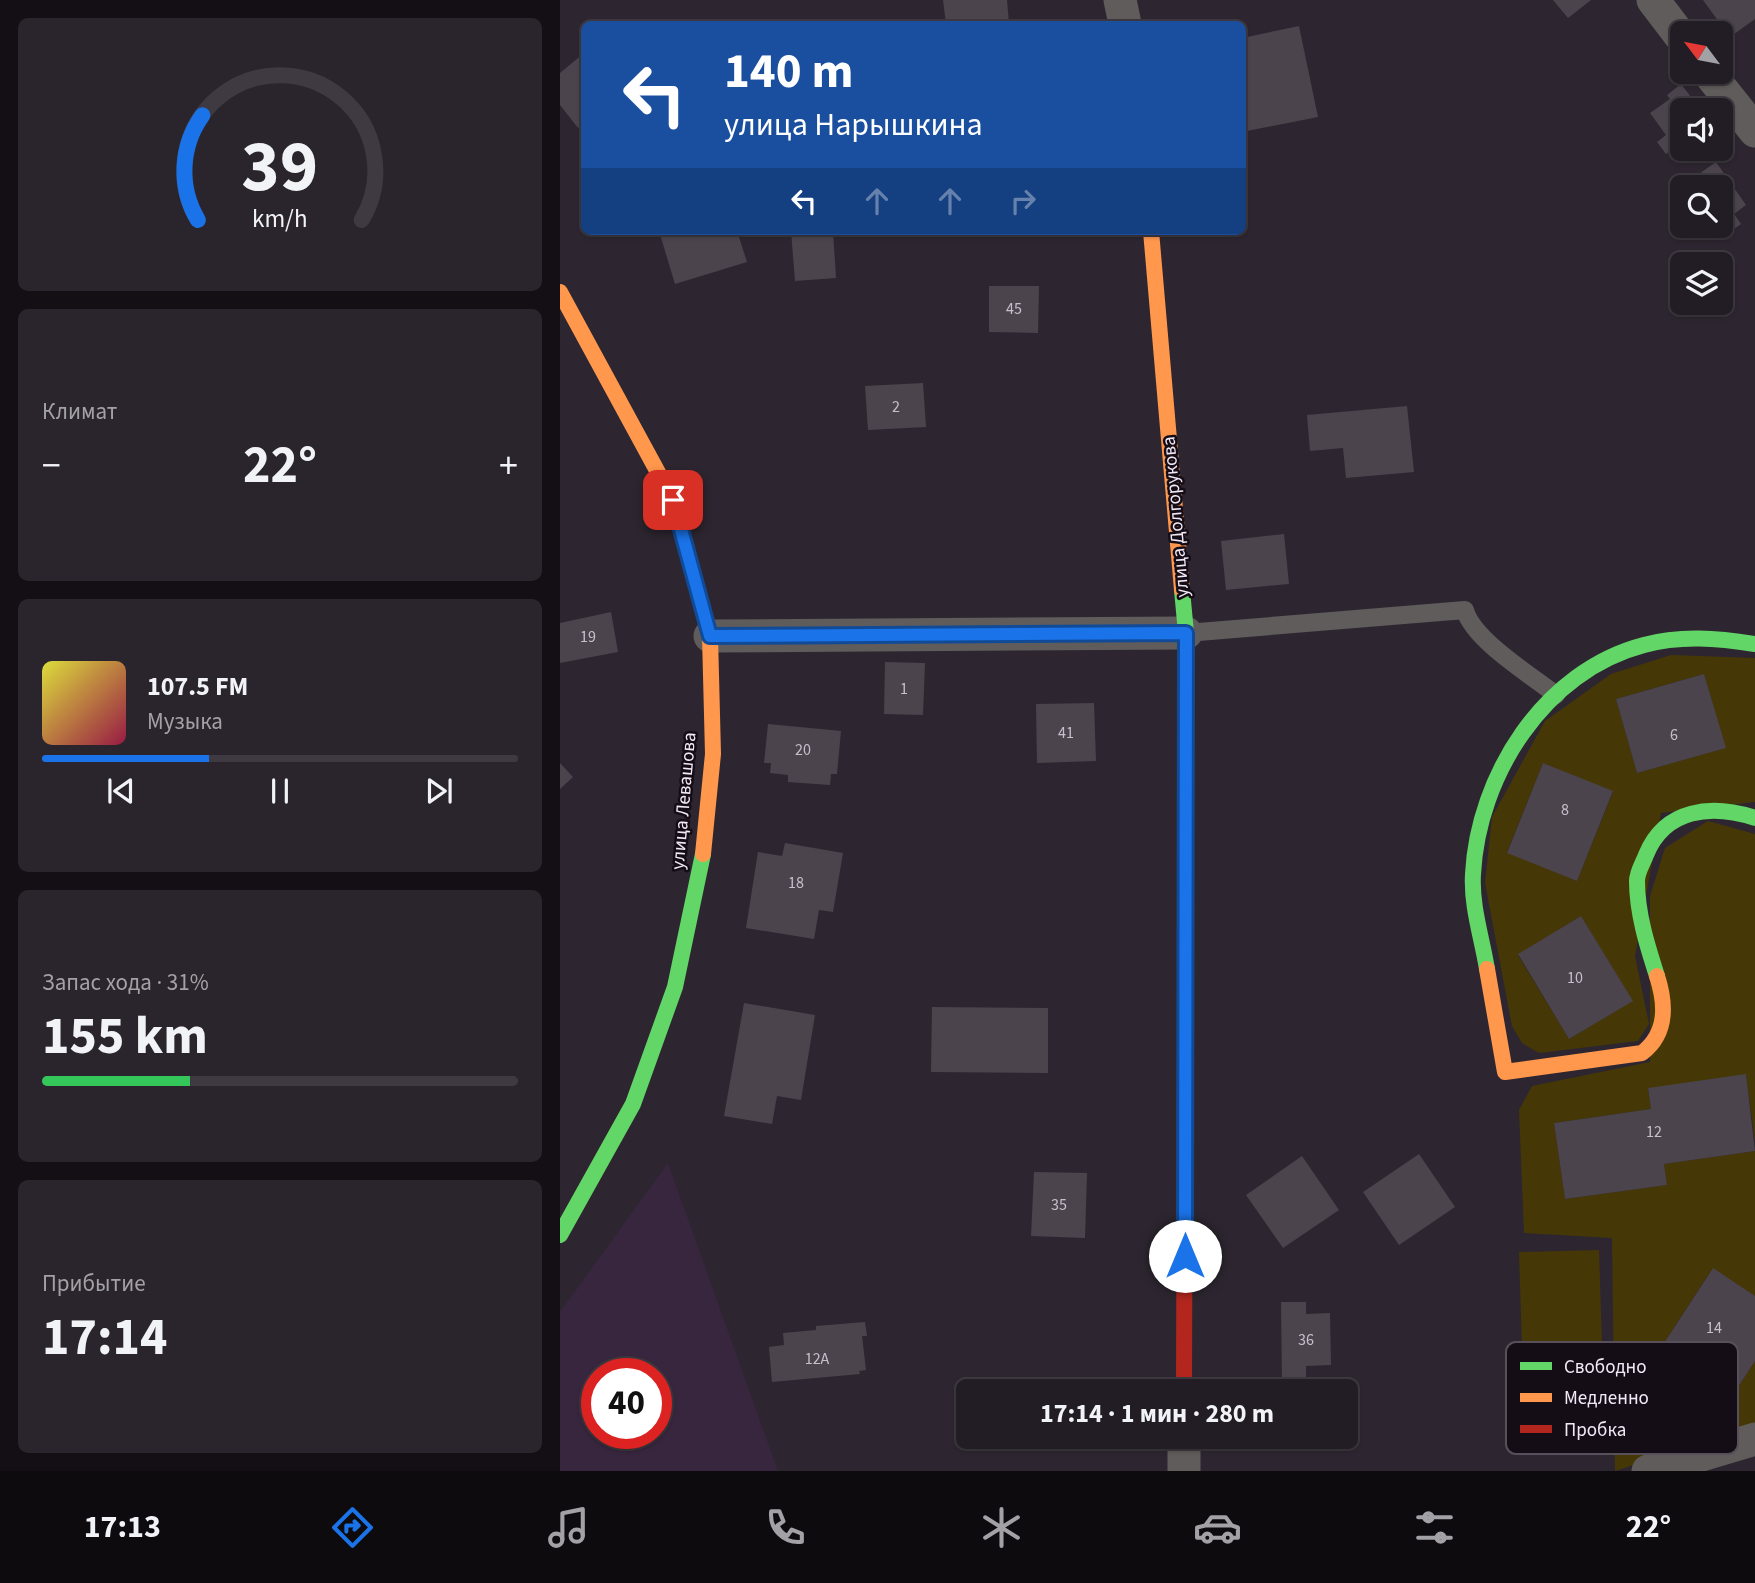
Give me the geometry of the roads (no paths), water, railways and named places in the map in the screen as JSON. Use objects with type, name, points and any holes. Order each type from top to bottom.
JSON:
[{"type":"street","points":[[1120,0],[1124,21]]},
{"type":"street","points":[[1653,0],[1670,22]]},
{"type":"street","points":[[1718,84],[1755,131]]},
{"type":"street","name":"улица Долгорукова","points":[[1151,235],[1186,633],[1184,1379]]},
{"type":"street","name":"улица Левашова","points":[[560,292],[673,500],[710,636],[713,754],[702,862],[675,987],[633,1104],[560,1235]]},
{"type":"street","points":[[710,636],[1186,633]]},
{"type":"street","points":[[1755,644],[1666,641],[1630,649],[1599,664],[1556,695],[1523,731],[1499,769],[1482,808],[1473,874],[1475,912],[1505,1072],[1620,1058],[1642,1053],[1651,1045],[1665,1018],[1661,989],[1643,931],[1637,878],[1649,848],[1664,827],[1684,814],[1731,810],[1755,818]]},
{"type":"street","points":[[1738,1444],[1755,1439]]},
{"type":"street","points":[[1184,1449],[1184,1471]]},
{"type":"street","points":[[1648,1471],[1705,1454]]},
{"type":"lane","points":[[1186,633],[1465,610],[1468,622],[1484,637],[1556,695]]}]
